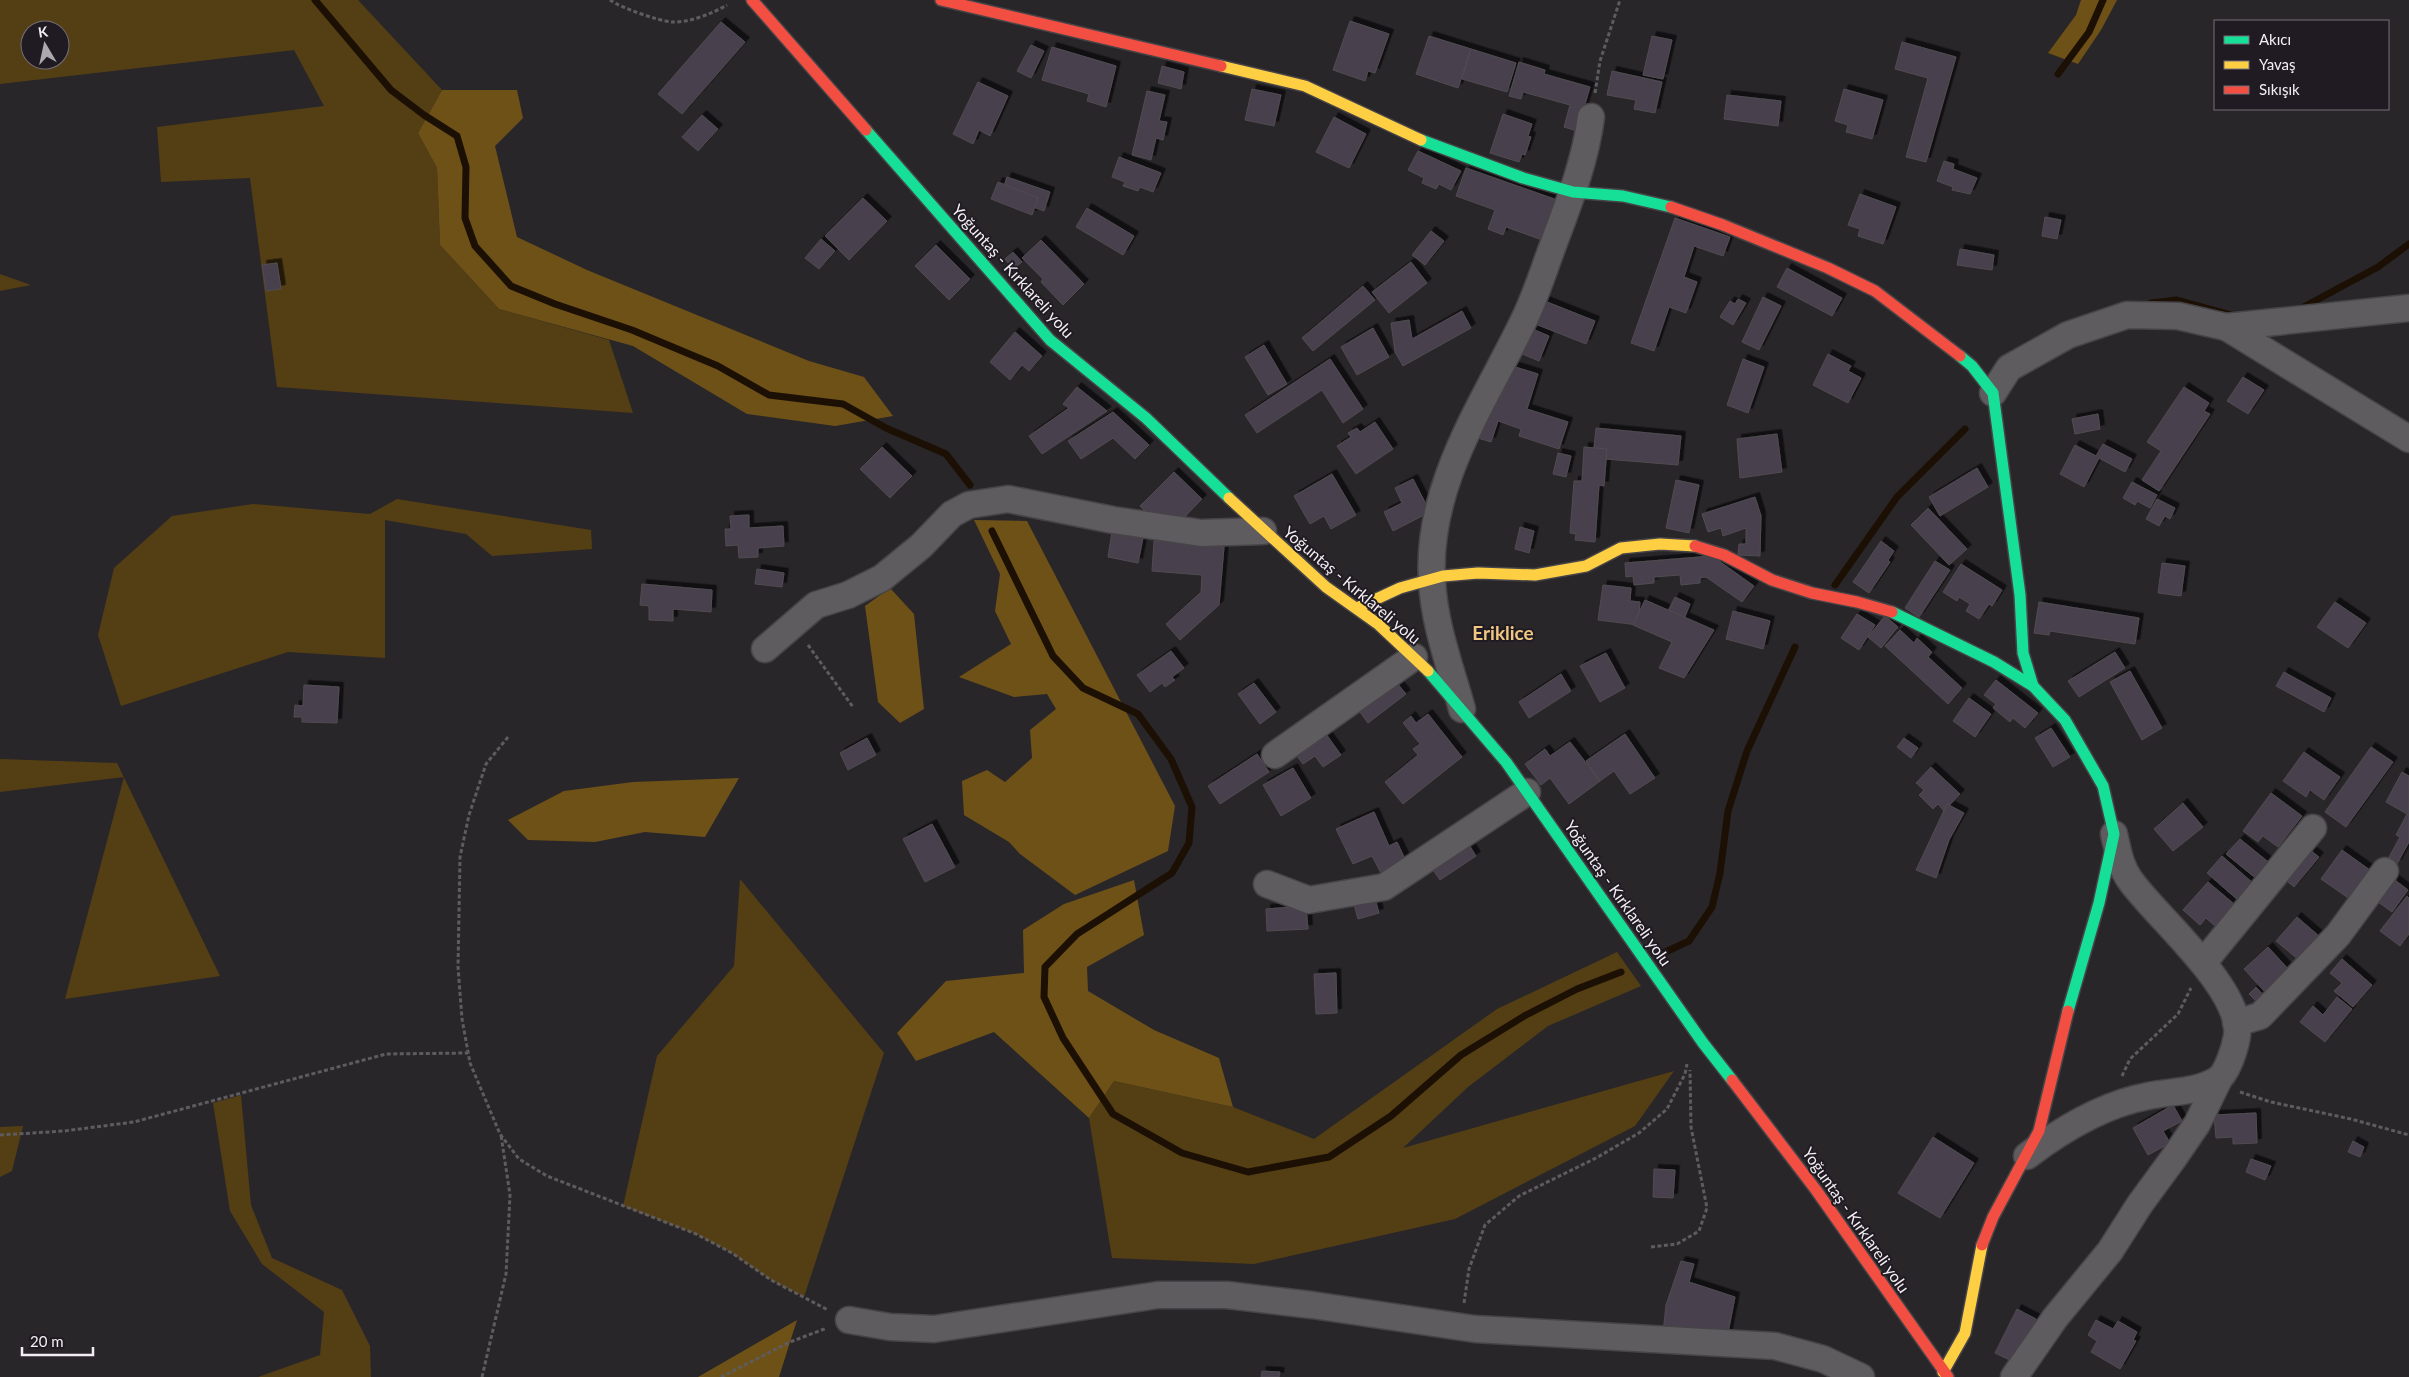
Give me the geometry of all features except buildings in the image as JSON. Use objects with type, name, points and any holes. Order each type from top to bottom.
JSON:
[{"type":"street","name":"Yoğuntaş - Kırklareli yolu","points":[[752,0],[1050,340],[1146,418],[1263,531],[1326,587],[1378,624],[1414,657],[1462,708],[1527,792],[1696,1032],[1816,1190],[1945,1374]]},
{"type":"street","points":[[941,0],[1305,86],[1364,116],[1471,160],[1573,192],[1623,196],[1670,207],[1722,225],[1828,268],[1875,291],[1972,366],[1993,392],[2020,595],[2023,653],[2033,686]]},
{"type":"street","points":[[1462,708],[1438,625],[1432,579],[1434,532],[1451,472],[1463,439],[1524,321],[1573,192],[1588,146],[1591,118]]},
{"type":"street","points":[[2226,327],[2409,308]]},
{"type":"street","points":[[1993,392],[2009,368],[2068,335],[2127,315],[2178,316],[2226,327],[2409,439]]},
{"type":"street","points":[[765,649],[816,605],[848,595],[882,578],[921,546],[952,514],[969,505],[1008,500],[1113,520],[1201,533],[1263,531]]},
{"type":"street","points":[[1357,608],[1400,588],[1432,579],[1478,573],[1535,575],[1586,566],[1621,548],[1660,544],[1695,546],[1724,555],[1772,580],[1812,593],[1857,602],[1900,615],[1938,636],[1994,662],[2033,686],[2065,720],[2103,786],[2120,862],[2131,881],[2203,963],[2230,1005],[2238,1029],[2235,1051],[2197,1124],[2110,1250],[2055,1318],[2014,1377]]},
{"type":"street","points":[[1275,755],[1414,657]]},
{"type":"street","points":[[1267,884],[1309,900],[1384,886],[1527,792]]},
{"type":"street","points":[[2203,963],[2313,828]]},
{"type":"street","points":[[1945,1374],[1965,1333],[1975,1288],[1979,1252],[1992,1217],[2040,1131],[2076,977],[2099,903],[2114,834]]},
{"type":"street","points":[[2236,1023],[2260,1016],[2338,935],[2385,871]]},
{"type":"street","points":[[2027,1156],[2051,1138],[2106,1110],[2147,1096],[2190,1092],[2219,1079]]},
{"type":"street","points":[[849,1320],[890,1327],[934,1329],[1158,1295],[1227,1294],[1461,1327],[1775,1346],[1823,1359],[1861,1377]]},
{"type":"path","points":[[610,0],[620,6],[672,22],[710,14],[730,4]]},
{"type":"path","points":[[1591,118],[1600,61],[1620,0]]},
{"type":"path","points":[[792,624],[853,707]]},
{"type":"path","points":[[482,1377],[506,1274],[510,1195],[500,1134],[470,1063],[462,1019],[458,967],[460,857],[469,815],[486,764],[508,737]]},
{"type":"path","points":[[2106,1110],[2130,1059],[2178,1014],[2203,963]]},
{"type":"path","points":[[1461,1327],[1469,1269],[1485,1225],[1519,1196],[1596,1158],[1639,1133],[1667,1109],[1685,1074],[1696,1032]]},
{"type":"path","points":[[1652,1247],[1677,1244],[1699,1230],[1707,1208],[1692,1127],[1690,1052]]},
{"type":"path","points":[[0,1135],[64,1132],[134,1122],[386,1054],[468,1053]]},
{"type":"path","points":[[2219,1079],[2245,1094],[2271,1102],[2351,1119],[2409,1135]]},
{"type":"path","points":[[500,1134],[519,1159],[547,1176],[696,1234],[732,1253],[771,1280],[849,1320]]},
{"type":"path","points":[[721,1377],[790,1342],[849,1320]]},
{"type":"shaded area","points":[[0,0],[358,0],[442,90],[418,133],[437,168],[440,245],[499,309],[609,340],[633,413],[277,387],[250,178],[161,182],[157,127],[324,106],[294,50],[0,84]]},
{"type":"shaded area","points":[[2081,0],[2117,0],[2101,30],[2078,64],[2048,53],[2076,15]]},
{"type":"shaded area","points":[[442,90],[517,90],[523,118],[495,146],[517,237],[587,270],[809,361],[864,377],[893,416],[835,426],[747,414],[633,346],[499,309],[440,245],[437,168],[418,133]]},
{"type":"shaded area","points":[[0,274],[31,285],[0,291]]},
{"type":"shaded area","points":[[397,499],[591,530],[592,549],[492,556],[466,534],[385,520],[385,658],[288,652],[121,706],[98,635],[114,568],[172,516],[253,504],[370,514]]},
{"type":"shaded area","points":[[974,520],[1027,521],[1175,806],[1168,851],[1075,895],[1020,854],[1009,842],[964,815],[962,781],[987,770],[1005,782],[1032,758],[1030,730],[1056,709],[1047,694],[1014,697],[959,677],[1011,644],[995,611],[1000,574]]},
{"type":"shaded area","points":[[890,588],[914,614],[924,709],[900,723],[878,702],[865,606]]},
{"type":"shaded area","points":[[0,759],[117,763],[124,777],[0,792]]},
{"type":"shaded area","points":[[124,777],[220,976],[65,999]]},
{"type":"shaded area","points":[[739,778],[705,837],[645,832],[595,842],[528,840],[508,820],[564,791],[633,782]]},
{"type":"shaded area","points":[[740,879],[884,1053],[804,1297],[771,1280],[732,1253],[696,1234],[623,1206],[657,1056],[734,966]]},
{"type":"shaded area","points":[[1134,880],[1144,935],[1087,967],[1088,991],[1154,1030],[1219,1058],[1233,1107],[1114,1081],[1089,1118],[994,1032],[916,1061],[897,1033],[946,981],[1024,973],[1023,930],[1064,904]]},
{"type":"shaded area","points":[[1617,952],[1641,986],[1548,1026],[1468,1087],[1403,1148],[1674,1071],[1635,1126],[1455,1219],[1254,1264],[1112,1258],[1089,1118],[1114,1081],[1233,1107],[1314,1139],[1497,1009]]},
{"type":"shaded area","points":[[241,1095],[251,1205],[272,1258],[342,1290],[370,1346],[371,1377],[258,1377],[320,1355],[324,1312],[262,1264],[230,1211],[213,1103]]},
{"type":"shaded area","points":[[23,1126],[12,1171],[0,1177],[0,1127]]},
{"type":"shaded area","points":[[797,1320],[779,1377],[698,1377]]},
{"type":"waterway","points":[[315,0],[391,90],[424,115],[457,136],[466,167],[465,218],[475,246],[511,286],[555,304],[632,330],[718,366],[769,395],[843,404],[886,428],[946,454],[970,485]]},
{"type":"waterway","points":[[2058,74],[2089,32],[2103,0]]},
{"type":"waterway","points":[[2298,310],[2378,267],[2409,244]]},
{"type":"waterway","points":[[2151,303],[2177,300],[2235,316]]},
{"type":"waterway","points":[[1835,585],[1897,497],[1965,429]]},
{"type":"waterway","points":[[992,531],[1053,656],[1083,688],[1138,714],[1171,759],[1192,807],[1189,843],[1172,873],[1077,934],[1045,967],[1044,997],[1063,1038],[1113,1114],[1182,1153],[1248,1172],[1329,1157],[1391,1116],[1461,1055],[1526,1015],[1577,989],[1621,972]]},
{"type":"waterway","points":[[1659,955],[1689,941],[1712,907],[1720,873],[1728,811],[1747,751],[1795,647]]},
{"type":"traffic: fast","points":[[866,130],[1050,340],[1146,418],[1229,498]]},
{"type":"traffic: fast","points":[[1421,140],[1523,178],[1573,192],[1623,196],[1671,207]]},
{"type":"traffic: fast","points":[[1960,356],[1972,366],[1993,393],[2020,595],[2023,653],[2033,686]]},
{"type":"traffic: fast","points":[[1892,612],[1994,662],[2033,686],[2065,720],[2103,786],[2114,834],[2099,903],[2068,1011]]},
{"type":"traffic: fast","points":[[1428,671],[1506,762],[1703,1043],[1732,1080]]},
{"type":"traffic: slow","points":[[1221,66],[1305,86],[1421,140]]},
{"type":"traffic: slow","points":[[1229,498],[1326,587],[1378,624],[1428,671]]},
{"type":"traffic: slow","points":[[1357,608],[1400,588],[1443,576],[1478,573],[1535,575],[1586,566],[1621,548],[1660,544],[1695,546]]},
{"type":"traffic: slow","points":[[1943,1372],[1965,1333],[1982,1245]]},
{"type":"traffic: jam","points":[[752,0],[866,130]]},
{"type":"traffic: jam","points":[[941,0],[1221,66]]},
{"type":"traffic: jam","points":[[1671,207],[1723,225],[1828,268],[1875,291],[1960,356]]},
{"type":"traffic: jam","points":[[1695,546],[1724,555],[1772,580],[1812,593],[1857,602],[1892,612]]},
{"type":"traffic: jam","points":[[1982,1245],[1993,1217],[2039,1131],[2068,1011]]},
{"type":"traffic: jam","points":[[1732,1080],[1816,1190],[1948,1377]]},
{"type":"district","name":"Eriklice","points":[[1503,633]]}]
